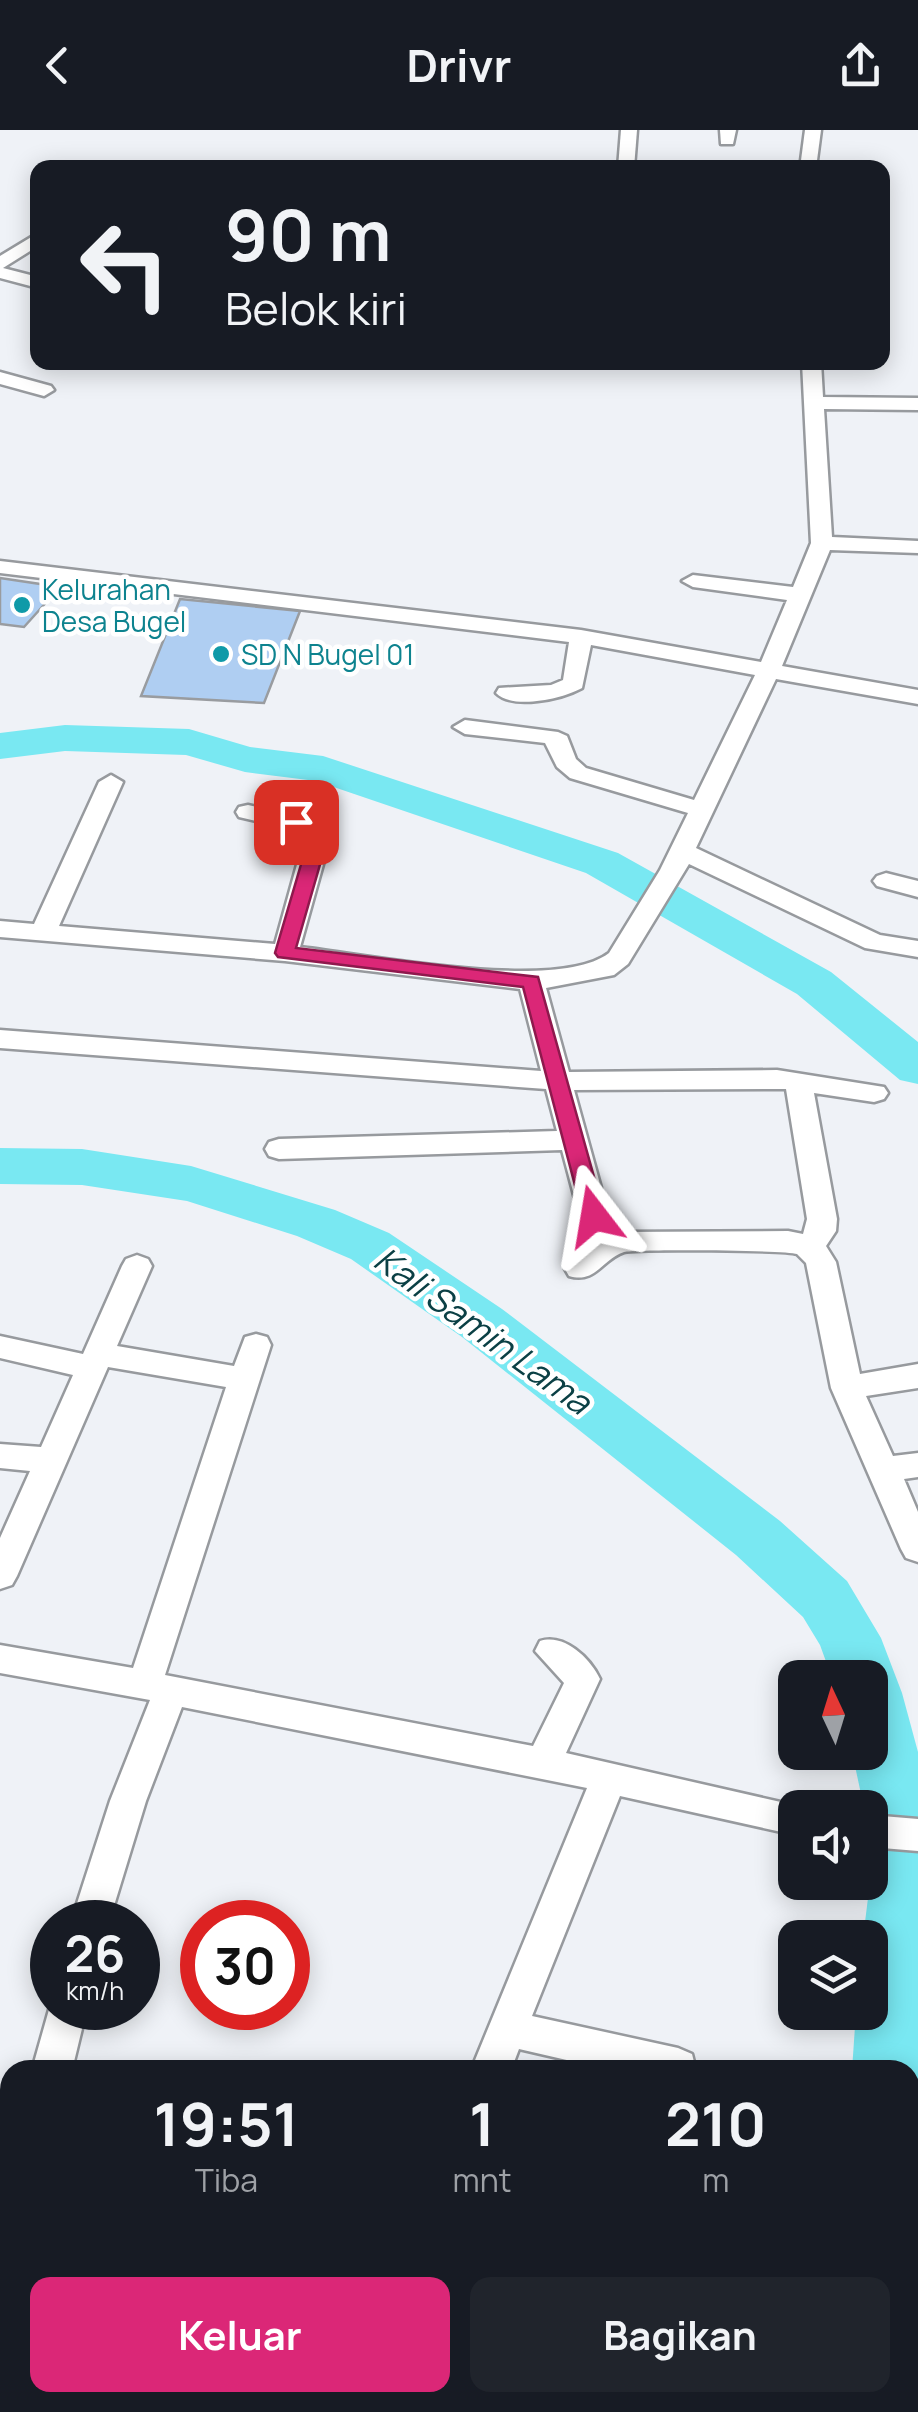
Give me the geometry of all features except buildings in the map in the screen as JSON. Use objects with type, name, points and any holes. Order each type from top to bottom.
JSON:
[{"type":"street","points":[[627,160],[629,130]]},
{"type":"street","points":[[809,160],[813,130]]},
{"type":"street","points":[[0,264],[30,243]]},
{"type":"street","points":[[0,273],[30,281]]},
{"type":"street","points":[[0,929],[285,953],[531,982],[590,973],[613,964],[682,851],[769,669],[822,543],[811,370]]},
{"type":"street","points":[[0,378],[44,390]]},
{"type":"street","points":[[812,403],[918,404]]},
{"type":"street","points":[[822,543],[918,547]]},
{"type":"street","points":[[0,567],[581,637],[918,697]]},
{"type":"street","points":[[693,581],[802,596]]},
{"type":"street","points":[[508,692],[568,687],[574,682],[581,637]]},
{"type":"street","points":[[465,727],[550,737],[559,741],[565,762],[578,774],[702,810]]},
{"type":"street","points":[[43,932],[111,782]]},
{"type":"street","points":[[248,812],[296,822],[312,840],[311,861],[285,953]]},
{"type":"street","points":[[682,851],[874,942],[918,950]]},
{"type":"street","points":[[886,881],[918,890]]},
{"type":"street","points":[[531,982],[598,1229],[616,1242],[788,1242],[809,1248],[821,1262],[847,1388],[918,1549]]},
{"type":"street","points":[[0,1039],[556,1081],[777,1080],[874,1093]]},
{"type":"street","points":[[799,1085],[822,1219],[820,1231],[809,1248]]},
{"type":"street","points":[[279,1149],[575,1140]]},
{"type":"street","points":[[580,1269],[616,1242]]},
{"type":"street","points":[[0,1576],[137,1266]]},
{"type":"street","points":[[97,1900],[256,1345]]},
{"type":"street","points":[[0,1347],[245,1379]]},
{"type":"street","points":[[847,1388],[918,1376]]},
{"type":"street","points":[[0,1456],[51,1460]]},
{"type":"street","points":[[880,1470],[918,1465]]},
{"type":"street","points":[[543,1763],[583,1679],[552,1651]]},
{"type":"street","points":[[0,1659],[543,1763],[778,1815]]},
{"type":"street","points":[[494,2060],[609,1779]]},
{"type":"street","points":[[888,1832],[918,1835]]},
{"type":"street","points":[[505,2028],[651,2060]]},
{"type":"street","points":[[55,2060],[62,2030]]},
{"type":"waterway","name":"Kali Samin Lama","points":[[0,746],[65,738],[189,742],[245,759],[323,769],[602,863],[814,983],[918,1068]]},
{"type":"waterway","name":"Kali Samin Lama","points":[[0,1166],[82,1167],[191,1184],[316,1223],[370,1246],[482,1323],[758,1538],[825,1599],[857,1660]]},
{"type":"waterway","name":"Kali Samin Lama","points":[[888,1764],[897,1799],[903,1864],[889,2060]]},
{"type":"place","name":"Kelurahan Desa Bugel","points":[[22,605]]},
{"type":"place","name":"SD N Bugel 01","points":[[221,654]]},
{"type":"route","points":[[296,822],[312,840],[311,861],[285,953],[531,982],[594,1216]]}]
